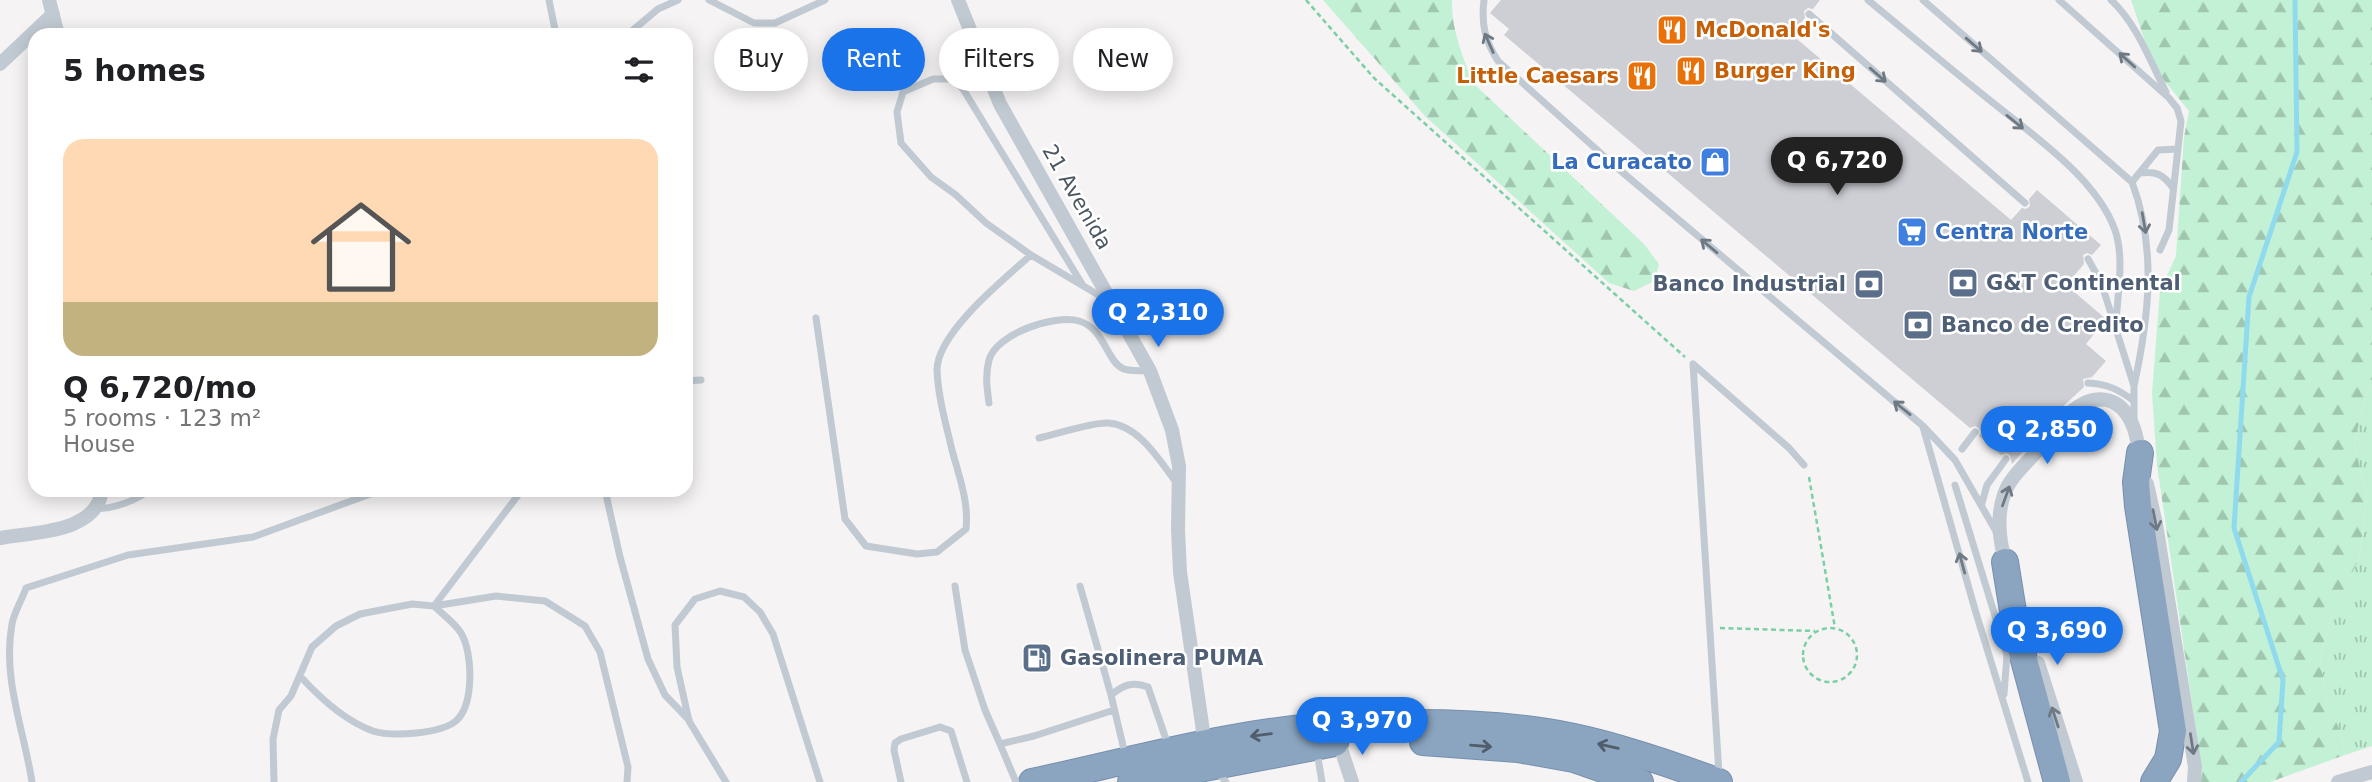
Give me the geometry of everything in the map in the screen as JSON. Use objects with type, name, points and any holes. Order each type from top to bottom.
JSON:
[{"type":"highway","points":[[2140,453],[2136,482],[2138,506],[2173,731],[2168,759],[2154,782]]},
{"type":"highway","points":[[2003,551],[2014,618],[2057,782]]},
{"type":"highway","points":[[1210,767],[1257,735],[1338,725],[1440,724],[1526,729],[1617,747],[1720,782]]},
{"type":"highway","points":[[1032,782],[1210,767],[1328,744],[1442,742],[1518,749],[1631,771],[1668,782]]},
{"type":"highway","points":[[1574,760],[1640,782]]},
{"type":"street","name":"21 Avenida","points":[[958,0],[1000,104],[1150,371],[1172,430],[1179,466],[1180,572],[1210,767]]},
{"type":"street","points":[[51,7],[56,28]]},
{"type":"street","points":[[35,28],[51,7]]},
{"type":"street","points":[[0,64],[17,51],[28,37]]},
{"type":"street","points":[[2076,782],[2003,551],[1999,521],[2003,497],[2012,480],[2069,414],[2085,402],[2100,399],[2114,402],[2126,413],[2134,428],[2160,551],[2195,767],[2194,782]]},
{"type":"street","points":[[0,538],[84,521],[96,509],[100,497]]},
{"type":"street","points":[[1328,744],[1352,782]]},
{"type":"street","points":[[2338,782],[2372,772]]},
{"type":"lane","points":[[549,0],[555,28]]},
{"type":"lane","points":[[635,28],[658,9],[678,0]]},
{"type":"lane","points":[[709,0],[754,23],[775,23],[825,0]]},
{"type":"lane","points":[[1484,0],[1484,31],[1489,47],[1498,61],[1615,166],[1923,426],[1955,460],[1981,503],[2003,551]]},
{"type":"lane","points":[[1868,0],[2044,145],[2091,191],[2106,211],[2116,232],[2120,256],[2116,325]]},
{"type":"lane","points":[[1923,0],[2132,181],[2145,222],[2149,264],[2145,328],[2134,386],[2134,428]]},
{"type":"lane","points":[[2059,0],[2169,97]]},
{"type":"lane","points":[[2111,0],[2122,10],[2131,25],[2177,108],[2181,121],[2168,237],[2160,250]]},
{"type":"lane","points":[[1809,13],[2025,203]]},
{"type":"lane","points":[[1082,285],[963,89],[953,79],[933,79],[904,92],[897,112],[901,143],[930,177],[956,195],[986,223],[1031,255],[1114,304]]},
{"type":"lane","points":[[2132,181],[2158,150],[2178,149]]},
{"type":"lane","points":[[2140,173],[2162,174],[2174,188]]},
{"type":"lane","points":[[816,318],[845,519],[866,546],[917,554],[937,552],[966,529],[968,509],[943,414],[937,368],[949,337],[985,297],[1031,255]]},
{"type":"lane","points":[[2088,259],[2101,282],[2134,386]]},
{"type":"lane","points":[[989,403],[985,381],[989,357],[1003,340],[1054,320],[1079,321],[1094,330],[1106,345],[1114,362],[1123,370],[1150,371]]},
{"type":"lane","points":[[1693,364],[1789,448],[1804,465]]},
{"type":"lane","points":[[1693,364],[1720,782]]},
{"type":"lane","points":[[693,381],[701,380]]},
{"type":"lane","points":[[2088,383],[2104,383],[2115,387],[2134,401]]},
{"type":"lane","points":[[1039,438],[1107,422],[1125,427],[1140,438],[1179,485]]},
{"type":"lane","points":[[1923,426],[2028,782]]},
{"type":"lane","points":[[1962,449],[1975,432]]},
{"type":"lane","points":[[1981,503],[1987,485],[2006,459]]},
{"type":"lane","points":[[1955,485],[2007,655],[2032,687]]},
{"type":"lane","points":[[96,509],[113,509],[140,497]]},
{"type":"lane","points":[[32,782],[26,744],[18,723],[9,665],[12,623],[26,588],[128,555],[253,537],[363,497]]},
{"type":"lane","points":[[434,606],[517,497]]},
{"type":"lane","points":[[607,497],[648,660],[665,695],[689,721],[726,782]]},
{"type":"lane","points":[[955,586],[965,650],[985,710],[1016,782]]},
{"type":"lane","points":[[1080,586],[1111,695],[1129,772]]},
{"type":"lane","points":[[689,721],[677,667],[675,625],[695,599],[720,590],[744,597],[760,612],[773,634],[820,782]]},
{"type":"lane","points":[[274,782],[273,739],[279,710],[291,696],[312,647],[336,626],[360,614],[412,604],[434,606],[496,596],[545,601],[585,626],[600,652],[628,767],[627,782]]},
{"type":"lane","points":[[300,676],[318,695],[345,715],[376,732],[419,734],[455,722],[465,710],[471,672],[461,634],[434,606]]},
{"type":"lane","points":[[2004,698],[2007,655]]},
{"type":"lane","points":[[1111,695],[1128,684],[1148,687],[1171,769]]},
{"type":"lane","points":[[1000,744],[1114,710]]},
{"type":"lane","points":[[901,782],[895,744],[901,739],[940,727],[951,731],[955,739],[967,782]]},
{"type":"lane","points":[[1322,782],[1328,744]]},
{"type":"path","points":[[1306,0],[1374,78],[1693,364]]},
{"type":"path","points":[[1804,465],[1812,483],[1835,628]]},
{"type":"path","points":[[1710,627],[1817,631],[1835,628],[1850,637],[1855,644],[1857,661],[1848,676],[1833,683],[1815,678],[1804,664],[1804,645],[1817,631]]},
{"type":"green space","points":[[1323,0],[1452,0],[1456,32],[1473,83],[1644,244],[1659,264],[1654,281],[1634,291],[1609,283],[1425,116]]},
{"type":"green space","points":[[2131,0],[2372,0],[2372,387],[2367,393],[2354,443],[2367,497],[2359,559],[2332,614],[2320,657],[2327,700],[2340,731],[2345,755],[2270,782],[2201,782],[2202,771],[2157,465],[2152,393],[2160,291],[2176,256],[2184,137],[2189,111],[2154,68]]},
{"type":"green space","points":[[2372,387],[2372,746],[2345,755],[2340,731],[2327,700],[2320,657],[2332,614],[2359,559],[2367,497],[2354,443],[2367,393]]},
{"type":"building","name":"Centra Norte","points":[[1501,0],[1820,0],[1813,9],[1804,11],[1805,18],[1791,34],[2011,220],[2022,208],[2030,206],[2029,199],[2037,190],[2101,245],[2092,255],[2083,255],[2084,264],[2066,285],[2106,319],[2086,344],[2106,361],[2092,377],[2083,379],[2084,387],[2058,411],[2012,464],[2010,455],[2001,455],[1979,436],[1979,428],[1970,428],[1504,35],[1509,29],[1490,13]]},
{"type":"waterway","points":[[2241,782],[2279,742],[2283,680],[2234,528],[2249,297],[2297,152],[2295,0]]},
{"type":"place","name":"McDonald's","points":[[1672,30]]},
{"type":"place","name":"Burger King","points":[[1691,71]]},
{"type":"place","name":"Little Caesars","points":[[1642,76]]},
{"type":"place","name":"La Curacato","points":[[1715,162]]},
{"type":"place","name":"Centra Norte","points":[[1912,232]]},
{"type":"place","name":"G&T Continental","points":[[1963,283]]},
{"type":"place","name":"Banco Industrial","points":[[1869,284]]},
{"type":"place","name":"Banco de Credito","points":[[1918,325]]},
{"type":"place","name":"Gasolinera PUMA","points":[[1037,658]]}]
